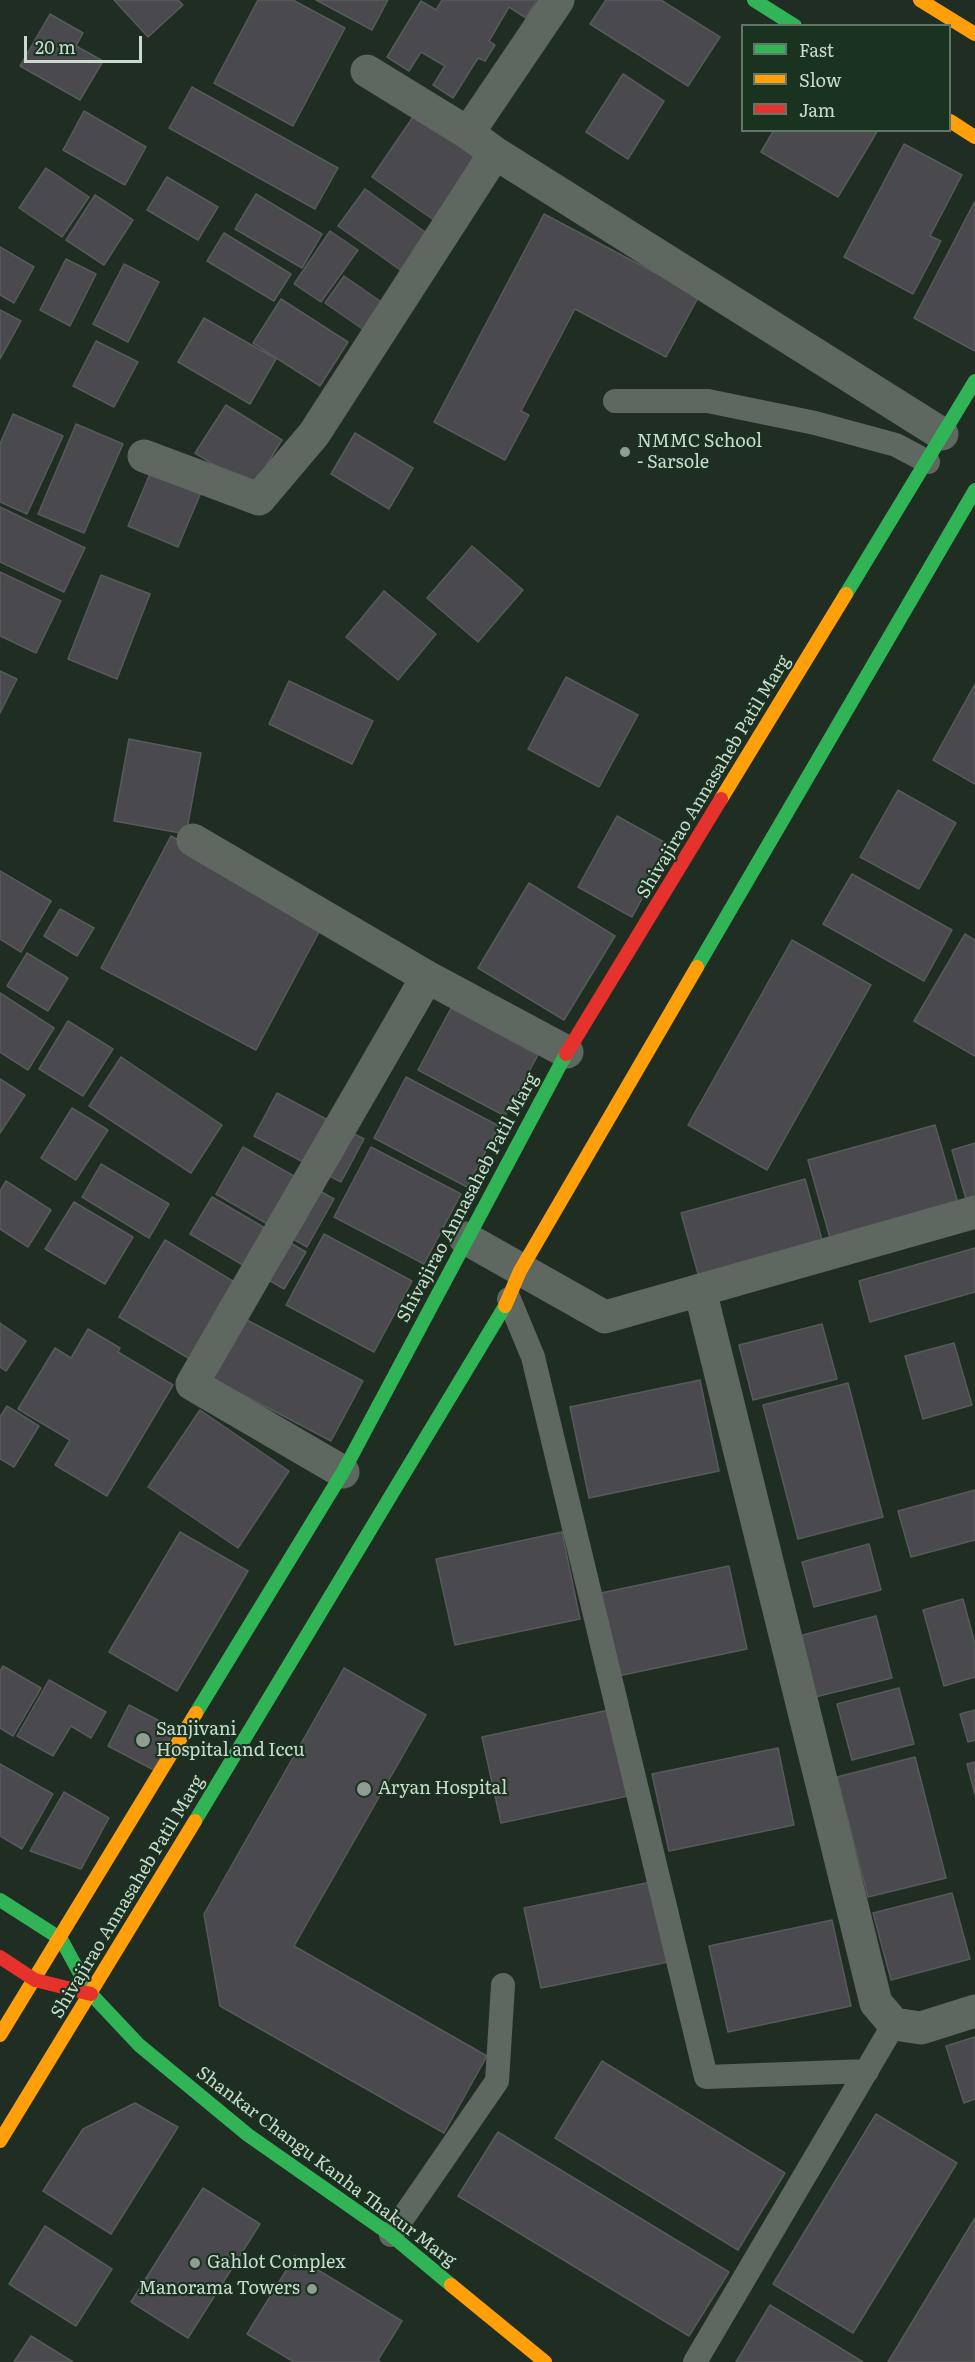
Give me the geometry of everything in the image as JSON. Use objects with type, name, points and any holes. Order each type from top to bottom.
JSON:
[{"type":"main road","points":[[754,0],[792,24]]},
{"type":"main road","points":[[920,0],[975,34]]},
{"type":"main road","points":[[951,122],[975,137]]},
{"type":"main road","name":"Shivajirao Annasaheb Patil Marg","points":[[0,2035],[61,1939],[343,1472],[465,1239],[567,1052],[975,381]]},
{"type":"main road","name":"Shivajirao Annasaheb Patil Marg","points":[[0,2141],[91,1994],[515,1285],[975,490]]},
{"type":"main road","name":"Shankar Changu Kanha Thakur Marg","points":[[0,1900],[61,1939],[91,1994],[139,2045],[248,2135],[390,2235],[540,2361]]},
{"type":"main road","points":[[0,1957],[35,1980],[91,1994]]},
{"type":"street","points":[[468,133],[558,0]]},
{"type":"street","points":[[367,71],[468,133],[935,448]]},
{"type":"street","points":[[144,456],[259,499],[314,434],[495,153]]},
{"type":"street","points":[[193,840],[427,977],[567,1052]]},
{"type":"street","points":[[343,1472],[192,1384],[427,977]]},
{"type":"street","points":[[465,1239],[515,1285],[605,1317],[975,1212]]},
{"type":"street","points":[[700,1290],[876,2003],[894,2024],[921,2028],[975,2011]]},
{"type":"lane","points":[[615,401],[708,401],[815,423],[896,445],[935,448]]},
{"type":"lane","points":[[515,1285],[706,2077],[867,2071]]},
{"type":"lane","points":[[390,2235],[497,2081],[503,1985]]},
{"type":"lane","points":[[695,2362],[894,2024]]},
{"type":"building","points":[[114,0],[178,0],[183,5],[148,37]]},
{"type":"building","points":[[258,0],[293,0],[345,28],[293,126],[214,83]]},
{"type":"building","points":[[316,0],[388,0],[372,30]]},
{"type":"building","points":[[442,0],[537,0],[526,18],[509,7],[489,41],[495,45],[485,61],[478,58],[453,98],[433,85],[445,66],[421,52],[409,71],[387,57],[421,1],[436,10]]},
{"type":"building","points":[[606,0],[661,0],[720,37],[688,86],[590,24]]},
{"type":"building","points":[[50,14],[83,33],[76,46],[103,61],[80,100],[20,66]]},
{"type":"building","points":[[623,74],[664,101],[628,159],[586,132]]},
{"type":"building","points":[[192,87],[338,168],[315,209],[169,128]]},
{"type":"building","points":[[84,111],[146,147],[125,185],[63,150]]},
{"type":"building","points":[[415,114],[481,159],[438,223],[372,177]]},
{"type":"building","points":[[773,132],[877,132],[838,197],[761,152]]},
{"type":"building","points":[[904,144],[962,175],[930,236],[941,241],[913,294],[844,257]]},
{"type":"building","points":[[46,168],[89,197],[62,237],[19,208]]},
{"type":"building","points":[[167,177],[218,207],[198,240],[147,210]]},
{"type":"building","points":[[365,189],[432,237],[406,274],[338,226]]},
{"type":"building","points":[[256,194],[322,234],[302,268],[235,229]]},
{"type":"building","points":[[95,195],[133,220],[104,265],[66,240]]},
{"type":"building","points":[[975,201],[975,351],[914,318]]},
{"type":"building","points":[[544,214],[699,296],[666,357],[575,309],[521,411],[529,415],[505,460],[434,422]]},
{"type":"building","points":[[330,231],[358,250],[321,302],[294,284]]},
{"type":"building","points":[[224,233],[291,274],[274,301],[207,261]]},
{"type":"building","points":[[0,247],[34,267],[14,303],[0,295]]},
{"type":"building","points":[[66,259],[96,274],[70,326],[40,310]]},
{"type":"building","points":[[124,264],[159,282],[128,342],[93,324]]},
{"type":"building","points":[[344,276],[390,308],[371,335],[325,303]]},
{"type":"building","points":[[281,299],[348,342],[320,386],[253,343]]},
{"type":"building","points":[[0,310],[21,321],[0,359]]},
{"type":"building","points":[[204,318],[276,359],[250,404],[178,362]]},
{"type":"building","points":[[96,341],[138,362],[114,407],[73,386]]},
{"type":"building","points":[[226,405],[282,440],[252,488],[195,453]]},
{"type":"building","points":[[13,414],[63,436],[27,514],[0,502],[0,444]]},
{"type":"building","points":[[76,424],[123,444],[84,533],[38,514]]},
{"type":"building","points":[[355,433],[413,468],[389,509],[331,474]]},
{"type":"building","points":[[152,469],[202,490],[178,547],[128,526]]},
{"type":"building","points":[[0,507],[85,548],[64,592],[0,562]]},
{"type":"building","points":[[472,546],[523,590],[478,642],[427,598]]},
{"type":"building","points":[[0,572],[61,601],[36,653],[0,636]]},
{"type":"building","points":[[101,575],[150,594],[117,679],[68,659]]},
{"type":"building","points":[[384,591],[436,634],[398,680],[346,637]]},
{"type":"building","points":[[0,671],[17,679],[0,713]]},
{"type":"building","points":[[566,677],[638,715],[599,787],[528,749]]},
{"type":"building","points":[[289,681],[373,721],[352,764],[269,724]]},
{"type":"building","points":[[975,684],[975,784],[933,760]]},
{"type":"building","points":[[129,739],[201,753],[186,834],[114,821]]},
{"type":"building","points":[[898,790],[956,823],[919,889],[860,857]]},
{"type":"building","points":[[617,816],[671,846],[632,917],[578,887]]},
{"type":"building","points":[[171,836],[326,919],[256,1050],[101,968]]},
{"type":"building","points":[[0,871],[51,901],[21,952],[0,939]]},
{"type":"building","points":[[852,874],[952,930],[924,981],[823,924]]},
{"type":"building","points":[[529,883],[615,936],[564,1020],[478,968]]},
{"type":"building","points":[[60,909],[94,928],[77,956],[44,936]]},
{"type":"building","points":[[965,934],[975,940],[975,1056],[914,1021]]},
{"type":"building","points":[[792,940],[871,985],[767,1170],[688,1125]]},
{"type":"building","points":[[27,953],[68,978],[48,1011],[7,986]]},
{"type":"building","points":[[0,993],[54,1028],[28,1070],[0,1052]]},
{"type":"building","points":[[451,1008],[538,1055],[505,1116],[418,1070]]},
{"type":"building","points":[[68,1021],[113,1049],[83,1096],[39,1069]]},
{"type":"building","points":[[121,1057],[222,1125],[191,1173],[89,1106]]},
{"type":"building","points":[[406,1077],[499,1126],[467,1187],[374,1138]]},
{"type":"building","points":[[0,1079],[25,1095],[0,1133]]},
{"type":"building","points":[[277,1093],[364,1139],[341,1182],[254,1136]]},
{"type":"building","points":[[72,1108],[108,1130],[76,1180],[41,1158]]},
{"type":"building","points":[[935,1125],[958,1203],[830,1238],[808,1160]]},
{"type":"building","points":[[975,1143],[975,1196],[966,1199],[952,1150]]},
{"type":"building","points":[[243,1147],[334,1199],[307,1247],[216,1194]]},
{"type":"building","points":[[371,1147],[461,1194],[424,1264],[334,1217]]},
{"type":"building","points":[[101,1164],[169,1204],[149,1238],[82,1197]]},
{"type":"building","points":[[805,1179],[824,1247],[700,1281],[681,1213]]},
{"type":"building","points":[[6,1181],[51,1210],[28,1247],[0,1229],[0,1191]]},
{"type":"building","points":[[212,1197],[306,1252],[284,1289],[190,1234]]},
{"type":"building","points":[[74,1202],[133,1237],[105,1284],[45,1249]]},
{"type":"building","points":[[324,1234],[412,1281],[374,1352],[286,1305]]},
{"type":"building","points":[[165,1240],[241,1286],[195,1362],[119,1317]]},
{"type":"building","points":[[975,1248],[975,1292],[870,1322],[859,1281]]},
{"type":"building","points":[[245,1319],[363,1381],[331,1441],[213,1379]]},
{"type":"building","points":[[0,1323],[26,1341],[6,1371],[0,1367]]},
{"type":"building","points":[[822,1324],[837,1379],[753,1400],[739,1345]]},
{"type":"building","points":[[88,1329],[120,1348],[118,1352],[173,1385],[107,1496],[55,1465],[70,1440],[18,1409],[55,1348],[71,1358]]},
{"type":"building","points":[[954,1343],[972,1405],[923,1419],[905,1356]]},
{"type":"building","points":[[700,1380],[719,1471],[589,1498],[570,1407]]},
{"type":"building","points":[[848,1383],[883,1517],[798,1539],[763,1405]]},
{"type":"building","points":[[7,1406],[39,1426],[14,1467],[0,1459],[0,1417]]},
{"type":"building","points":[[200,1410],[289,1471],[238,1548],[148,1487]]},
{"type":"building","points":[[975,1490],[975,1540],[911,1557],[898,1511]]},
{"type":"building","points":[[180,1532],[248,1571],[177,1691],[109,1652]]},
{"type":"building","points":[[562,1532],[580,1619],[455,1645],[436,1559]]},
{"type":"building","points":[[869,1544],[881,1590],[814,1607],[802,1562]]},
{"type":"building","points":[[729,1566],[747,1649],[618,1676],[601,1593]]},
{"type":"building","points":[[963,1599],[975,1644],[975,1677],[944,1686],[923,1610]]},
{"type":"building","points":[[876,1616],[892,1678],[815,1697],[799,1636]]},
{"type":"building","points":[[3,1666],[41,1688],[13,1736],[0,1728],[0,1671]]},
{"type":"building","points":[[344,1668],[426,1715],[294,1946],[487,2056],[444,2133],[220,2006],[204,1914]]},
{"type":"building","points":[[49,1680],[106,1712],[91,1738],[71,1726],[53,1756],[17,1736]]},
{"type":"building","points":[[899,1688],[914,1744],[852,1760],[837,1704]]},
{"type":"building","points":[[129,1705],[175,1729],[154,1770],[108,1746]]},
{"type":"building","points":[[609,1710],[628,1796],[501,1823],[482,1737]]},
{"type":"building","points":[[975,1710],[975,1740],[968,1742],[960,1714]]},
{"type":"building","points":[[778,1748],[794,1825],[669,1851],[652,1774]]},
{"type":"building","points":[[915,1757],[946,1878],[868,1897],[837,1777]]},
{"type":"building","points":[[975,1762],[975,1795],[967,1764]]},
{"type":"building","points":[[0,1764],[53,1794],[22,1849],[0,1836]]},
{"type":"building","points":[[64,1792],[109,1818],[81,1869],[30,1851]]},
{"type":"building","points":[[656,1881],[673,1961],[541,1988],[524,1908]]},
{"type":"building","points":[[952,1893],[970,1959],[891,1980],[873,1913]]},
{"type":"building","points":[[832,1920],[851,2006],[728,2032],[709,1946]]},
{"type":"building","points":[[975,2037],[975,2099],[964,2103],[946,2046]]},
{"type":"building","points":[[602,2061],[785,2173],[738,2250],[555,2138]]},
{"type":"building","points":[[135,2103],[178,2127],[111,2234],[43,2191],[83,2129]]},
{"type":"building","points":[[876,2114],[957,2163],[853,2333],[773,2284]]},
{"type":"building","points":[[498,2132],[729,2272],[689,2336],[458,2196]]},
{"type":"building","name":"Gahlot Complex","points":[[203,2188],[260,2224],[188,2338],[131,2302]]},
{"type":"building","points":[[975,2218],[975,2362],[888,2362]]},
{"type":"building","points":[[45,2226],[112,2269],[76,2326],[9,2284]]},
{"type":"building","name":"Manorama Towers","points":[[295,2256],[402,2321],[378,2360],[380,2362],[294,2362],[247,2334]]},
{"type":"building","points":[[770,2305],[863,2362],[736,2362]]},
{"type":"building","points":[[31,2336],[73,2362],[14,2362]]},
{"type":"traffic: fast","points":[[754,0],[792,24]]},
{"type":"traffic: fast","points":[[846,594],[975,381]]},
{"type":"traffic: fast","points":[[697,967],[975,490]]},
{"type":"traffic: fast","points":[[196,1713],[343,1472],[566,1054]]},
{"type":"traffic: fast","points":[[195,1821],[505,1306]]},
{"type":"traffic: fast","points":[[0,1900],[61,1939],[91,1994],[139,2045],[248,2135],[391,2235],[451,2285]]},
{"type":"traffic: slow","points":[[920,0],[975,34]]},
{"type":"traffic: slow","points":[[951,122],[975,137]]},
{"type":"traffic: slow","points":[[721,799],[846,594]]},
{"type":"traffic: slow","points":[[505,1306],[520,1271],[697,967]]},
{"type":"traffic: slow","points":[[0,2035],[196,1713]]},
{"type":"traffic: slow","points":[[0,2141],[195,1821]]},
{"type":"traffic: slow","points":[[451,2285],[545,2362]]},
{"type":"traffic: jam","points":[[566,1054],[721,799]]},
{"type":"traffic: jam","points":[[0,1957],[35,1980],[91,1994]]},
{"type":"place","name":"NMMC School - Sarsole","points":[[625,452]]},
{"type":"place","name":"Sanjivani Hospital and Iccu","points":[[143,1740]]},
{"type":"place","name":"Aryan Hospital","points":[[364,1789]]},
{"type":"place","name":"Gahlot Complex","points":[[195,2263]]},
{"type":"place","name":"Manorama Towers","points":[[312,2289]]}]
